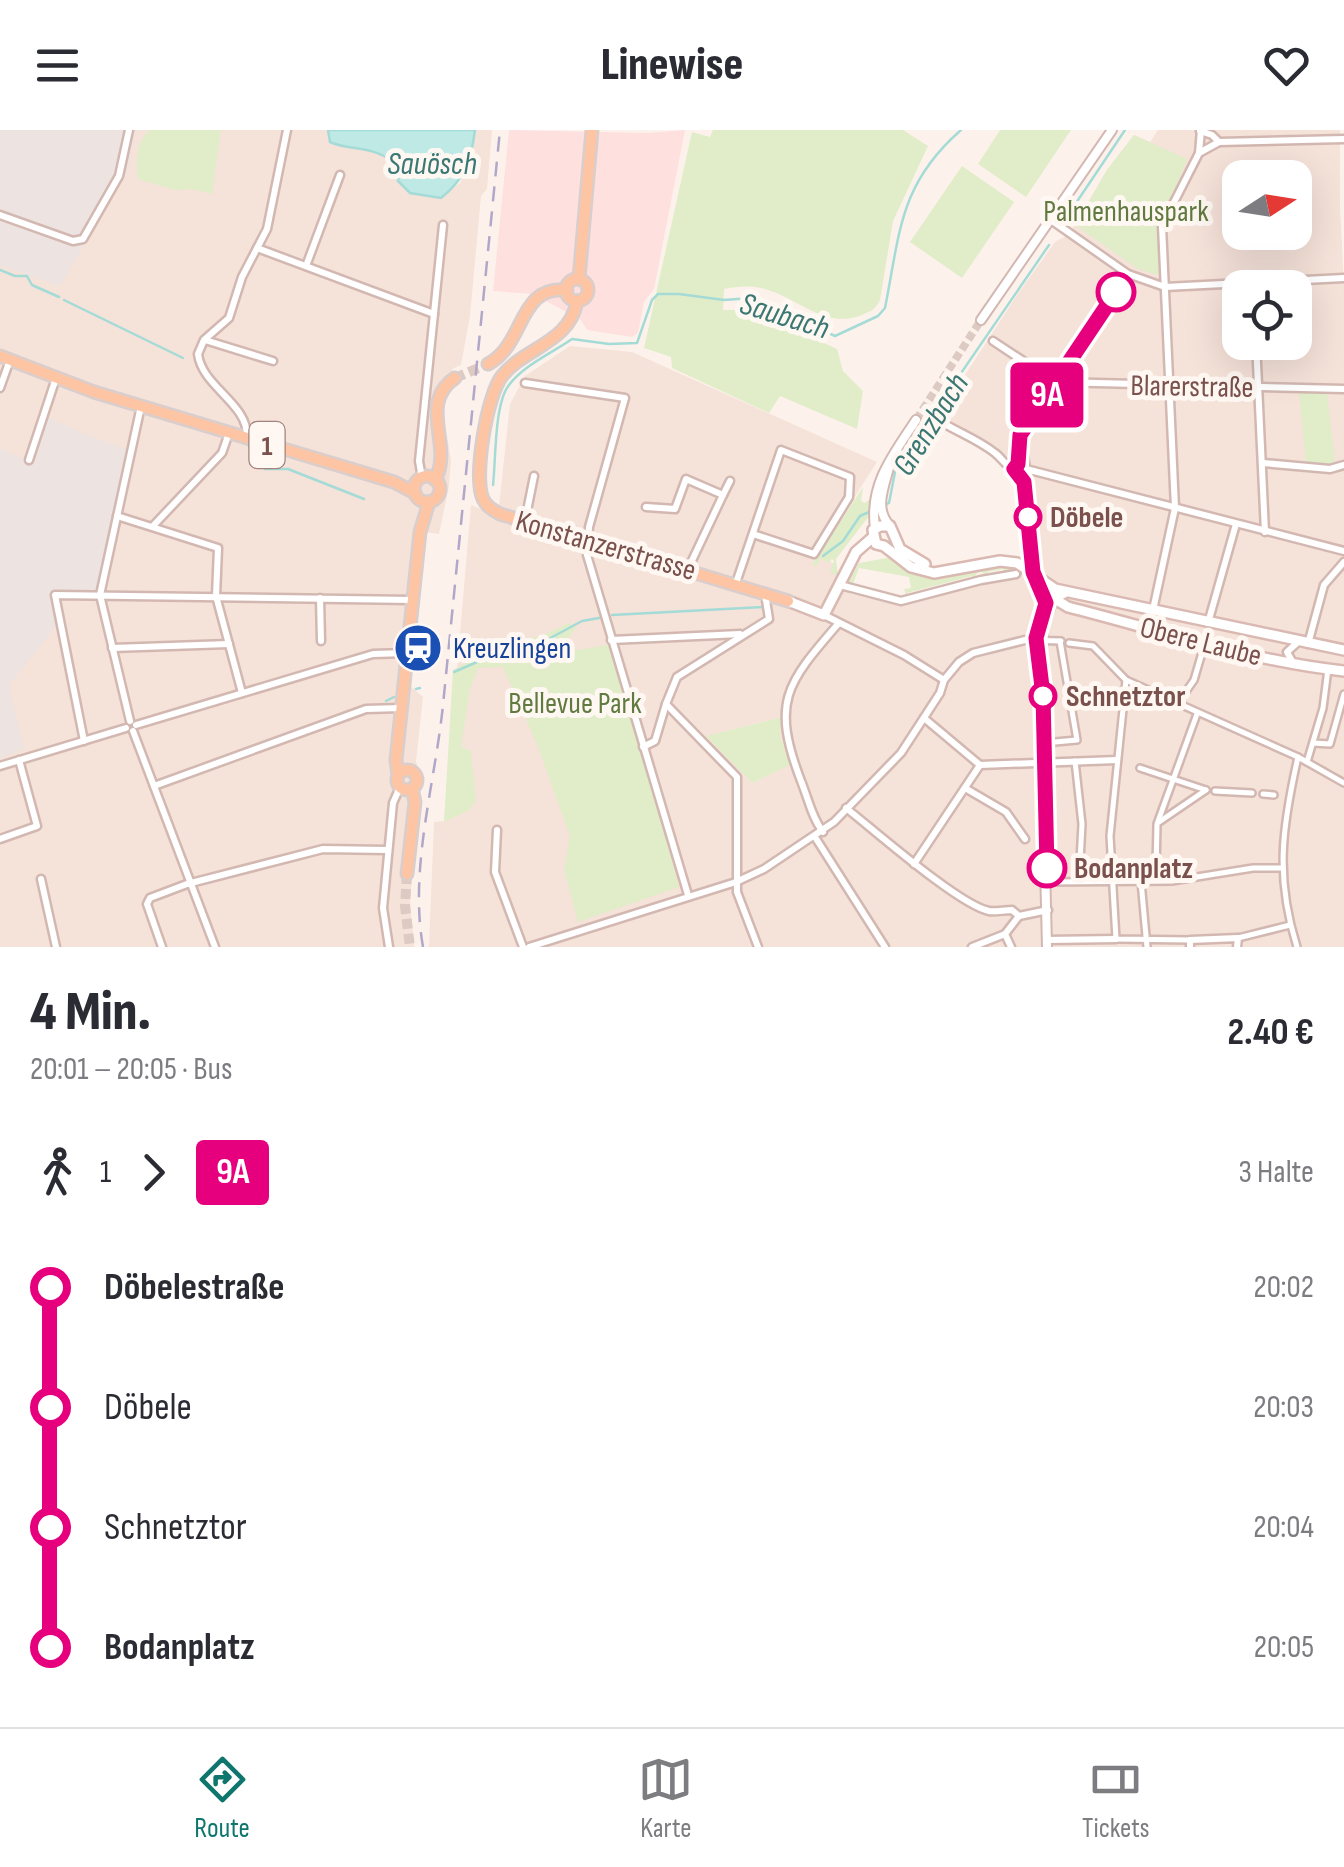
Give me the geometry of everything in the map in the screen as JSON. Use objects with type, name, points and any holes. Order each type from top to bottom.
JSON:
[{"type":"main road","points":[[579,279],[592,130]]},
{"type":"main road","points":[[566,290],[569,283],[579,279]]},
{"type":"main road","points":[[566,290],[577,301],[584,298],[587,285],[579,279]]},
{"type":"main road","points":[[488,364],[510,346],[536,297],[550,290],[566,290]]},
{"type":"main road","name":"Konstanzerstrasse","points":[[577,301],[566,328],[508,369],[490,398],[482,496],[496,512],[788,600]]},
{"type":"main road","name":"1","points":[[5,358],[229,434],[418,487]]},
{"type":"main road","points":[[420,532],[429,502],[439,493],[436,480],[443,462],[436,403],[442,389],[455,378]]},
{"type":"main road","points":[[418,487],[436,480]]},
{"type":"main road","points":[[418,487],[429,502]]},
{"type":"main road","points":[[407,874],[414,802],[398,748],[399,708],[420,532],[418,487]]},
{"type":"main road","points":[[788,600],[824,615],[858,550],[884,535]]},
{"type":"main road","points":[[884,535],[903,556],[952,570]]},
{"type":"main road","points":[[884,535],[901,562],[918,570],[934,573],[1006,561],[1023,565],[1047,586]]},
{"type":"main road","points":[[1033,572],[1054,599]]},
{"type":"main road","name":"Obere Laube","points":[[1047,586],[1344,650]]},
{"type":"main road","name":"Obere Laube","points":[[1054,599],[1068,607],[1205,643],[1294,664],[1344,671]]},
{"type":"street","points":[[0,215],[73,241],[83,239],[119,176],[129,130]]},
{"type":"street","points":[[246,438],[246,422],[199,363],[198,349],[229,318],[242,277],[270,218],[287,130]]},
{"type":"street","points":[[981,320],[1112,130]]},
{"type":"street","points":[[1153,610],[1175,508],[1162,226],[1199,153],[1200,131],[1219,142]]},
{"type":"street","points":[[1199,153],[1219,142],[1344,139]]},
{"type":"street","points":[[306,266],[340,174]]},
{"type":"street","points":[[1052,220],[1128,274],[1166,286],[1222,285]]},
{"type":"street","points":[[418,487],[444,225]]},
{"type":"street","points":[[257,248],[434,314]]},
{"type":"street","points":[[1128,274],[1023,436],[1021,469],[1033,572],[1045,607],[1039,638],[1047,944],[1116,939],[1190,944],[1238,938],[1290,925]]},
{"type":"street","points":[[1312,280],[1344,278]]},
{"type":"street","points":[[204,340],[273,361]]},
{"type":"street","points":[[994,340],[1056,382]]},
{"type":"street","points":[[0,388],[5,358]]},
{"type":"street","points":[[1257,360],[1265,532]]},
{"type":"street","points":[[28,460],[56,378]]},
{"type":"street","name":"Blarerstraße","points":[[1056,382],[1344,389]]},
{"type":"street","points":[[525,383],[625,398],[588,540],[588,563],[688,895]]},
{"type":"street","points":[[956,384],[935,418],[1021,469],[1344,551]]},
{"type":"street","points":[[141,406],[100,595],[131,726],[214,947]]},
{"type":"street","points":[[884,535],[873,507],[876,487],[916,420]]},
{"type":"street","points":[[153,526],[222,453],[229,434]]},
{"type":"street","points":[[736,583],[781,450],[849,474],[851,492],[814,554],[753,534]]},
{"type":"street","points":[[884,535],[881,503],[891,460]]},
{"type":"street","points":[[1262,463],[1330,468],[1344,465]]},
{"type":"street","points":[[525,521],[534,476]]},
{"type":"street","points":[[646,507],[675,509],[688,478],[723,495]]},
{"type":"street","points":[[688,569],[730,481]]},
{"type":"street","points":[[116,516],[218,548],[216,596],[242,693]]},
{"type":"street","points":[[1208,623],[1236,524]]},
{"type":"street","points":[[1303,643],[1324,585],[1344,562]]},
{"type":"street","points":[[840,585],[901,601],[1016,574]]},
{"type":"street","points":[[1047,586],[1054,599]]},
{"type":"street","points":[[1045,607],[1067,592]]},
{"type":"street","points":[[644,747],[655,741],[676,678],[770,617],[765,593]]},
{"type":"street","points":[[84,741],[55,595],[413,600]]},
{"type":"street","points":[[320,598],[321,641]]},
{"type":"street","points":[[1039,638],[1054,599]]},
{"type":"street","name":"Obere Laube","points":[[1109,618],[1107,604],[1116,601]]},
{"type":"street","points":[[1044,622],[1068,607]]},
{"type":"street","points":[[824,615],[904,654],[944,680]]},
{"type":"street","points":[[838,624],[793,680],[786,713],[790,751],[819,835],[884,947]]},
{"type":"street","points":[[611,640],[744,634]]},
{"type":"street","points":[[497,830],[495,872],[526,947],[736,882],[819,835],[892,764],[940,693],[944,680],[972,652],[1039,638],[1060,641],[1077,740],[1044,743]]},
{"type":"street","points":[[1069,642],[1094,646],[1126,680],[1344,782]]},
{"type":"street","points":[[1177,704],[1194,680],[1205,643]]},
{"type":"street","name":"Obere Laube","points":[[1294,664],[1287,652],[1303,643]]},
{"type":"street","points":[[112,648],[229,644]]},
{"type":"street","points":[[0,766],[372,654],[408,654]]},
{"type":"street","points":[[1307,762],[1323,708],[1328,669]]},
{"type":"street","points":[[1116,939],[1110,836],[1126,680]]},
{"type":"street","points":[[1313,743],[1330,744],[1344,694]]},
{"type":"street","points":[[666,704],[737,777],[740,789],[736,882],[758,947]]},
{"type":"street","points":[[154,786],[366,709],[399,708]]},
{"type":"street","points":[[1156,870],[1157,824],[1198,714]]},
{"type":"street","points":[[924,718],[980,766],[1116,760]]},
{"type":"street","points":[[1298,758],[1286,797],[1282,868],[1285,909],[1298,947]]},
{"type":"street","points":[[0,839],[37,826],[19,760]]},
{"type":"street","points":[[1074,762],[1082,824],[1079,880]]},
{"type":"street","points":[[914,864],[980,766]]},
{"type":"street","points":[[1140,768],[1206,790],[1157,824]]},
{"type":"street","points":[[389,947],[382,908],[393,803],[405,780]]},
{"type":"street","points":[[965,788],[1006,812],[1025,840]]},
{"type":"street","points":[[1215,791],[1252,793]]},
{"type":"street","points":[[1263,794],[1274,795]]},
{"type":"street","points":[[846,808],[914,864],[991,912],[1012,910],[1019,916]]},
{"type":"street","points":[[162,947],[148,900],[190,883],[322,849],[388,850]]},
{"type":"street","points":[[1048,882],[1141,881],[1282,868]]},
{"type":"street","points":[[42,879],[56,947]]},
{"type":"street","points":[[1141,881],[1147,943]]},
{"type":"street","points":[[972,947],[1005,934],[1019,916],[1048,910]]},
{"type":"street","points":[[1005,934],[1011,947]]},
{"type":"street","points":[[1237,947],[1238,938]]},
{"type":"shaded area","points":[[0,130],[328,130],[330,142],[338,146],[352,144],[385,155],[399,173],[441,198],[460,183],[471,159],[475,130],[492,130],[487,189],[481,196],[470,316],[461,365],[452,369],[458,383],[446,395],[442,407],[451,460],[449,486],[439,534],[424,532],[407,683],[423,697],[416,761],[421,780],[410,899],[414,947],[0,947]]},
{"type":"shaded area","points":[[0,130],[136,130],[128,168],[60,286],[0,266]]},
{"type":"shaded area","points":[[509,130],[685,130],[654,289],[644,302],[638,333],[632,337],[587,330],[581,320],[533,294],[493,291]]},
{"type":"shaded area","points":[[1158,130],[1340,130],[1344,283],[1344,947],[429,947],[434,822],[444,821],[471,505],[498,516],[510,404],[525,376],[570,346],[632,352],[877,462],[817,556],[835,564],[838,574],[832,586],[851,594],[885,602],[915,602],[1000,577],[1021,575],[1035,569],[1027,465],[998,452],[939,415],[1017,295],[1055,242],[1075,225],[1107,170],[1134,135],[1150,142]],"holes":[[[781,717],[779,736],[789,765],[752,783],[707,736]]]},
{"type":"shaded area","points":[[48,417],[128,450],[98,593],[53,596],[57,625],[9,685],[24,748],[0,759],[0,449],[32,462]]},
{"type":"green space","points":[[149,130],[221,130],[212,194],[175,190],[138,179],[138,153]]},
{"type":"green space","points":[[713,130],[903,130],[928,146],[893,221],[880,300],[872,310],[838,319],[765,289],[724,289],[723,310],[753,310],[837,349],[843,371],[863,391],[857,429],[780,396],[769,413],[672,368],[671,357],[644,348],[692,132],[710,137]]},
{"type":"green space","points":[[1000,130],[1071,130],[1026,197],[978,164]]},
{"type":"green space","name":"Palmenhauspark","points":[[1134,135],[1187,159],[1161,224],[1165,277],[1138,269],[1075,225],[1107,170]]},
{"type":"green space","points":[[962,166],[1014,202],[962,278],[910,242]]},
{"type":"green space","points":[[1299,393],[1327,393],[1335,461],[1329,466],[1306,463]]},
{"type":"green space","points":[[863,487],[861,501],[870,499],[869,516],[836,559],[838,576],[830,572],[832,559],[829,563],[821,559],[816,566],[812,565]]},
{"type":"green space","points":[[892,557],[913,570],[1006,566],[1018,569],[988,572],[986,576],[977,573],[974,580],[972,576],[907,593],[907,598],[904,589],[911,588],[909,577],[859,568],[852,587],[846,585],[859,563]]},
{"type":"green space","name":"Bellevue Park","points":[[569,623],[576,628],[563,644],[511,656],[511,664],[613,644],[679,887],[578,922],[564,870],[570,836],[538,747],[503,667],[478,668],[470,689],[461,747],[471,751],[476,801],[469,810],[444,822],[453,670],[501,643],[541,636]]},
{"type":"green space","points":[[782,717],[780,736],[790,765],[752,783],[706,736]]},
{"type":"water","name":"Sauösch","points":[[328,130],[475,130],[466,168],[441,198],[410,193],[398,181],[399,173],[392,161],[330,142]]},
{"type":"waterway","name":"Saubach","points":[[493,485],[498,418],[504,394],[515,378],[572,339],[637,343],[652,300],[658,294],[724,300],[751,298],[835,336],[878,316],[885,308],[899,233],[914,190],[925,170],[961,130]]},
{"type":"waterway","name":"Grenzbach","points":[[1068,215],[1125,130]]},
{"type":"waterway","name":"Grenzbach","points":[[885,505],[889,503],[895,472],[902,459],[1049,245]]},
{"type":"waterway","name":"Saubach","points":[[0,270],[27,276],[32,285],[59,297]]},
{"type":"waterway","name":"Saubach","points":[[64,300],[183,358]]},
{"type":"waterway","name":"Saubach","points":[[248,445],[264,462],[265,469],[288,469],[364,499]]},
{"type":"waterway","name":"Grenzbach","points":[[823,556],[843,541],[860,516],[869,512]]},
{"type":"waterway","points":[[612,615],[763,607]]},
{"type":"waterway","points":[[454,672],[514,646],[543,642],[582,621],[599,618]]},
{"type":"waterway","points":[[416,689],[420,688]]},
{"type":"waterway","points":[[386,701],[394,697]]},
{"type":"tunnel","points":[[916,420],[981,320]]},
{"type":"tunnel","points":[[455,378],[488,364]]},
{"type":"tunnel","points":[[407,874],[405,906],[410,947]]},
{"type":"railway","points":[[423,947],[421,857],[443,705],[500,130]]},
{"type":"bus line","name":"9A","points":[[1047,868],[1043,695],[1036,646],[1037,625],[1046,603],[1033,572],[1024,482],[1014,474],[1014,467],[1018,464],[1020,435],[1116,292]]},
{"type":"place","name":"Döbele","points":[[1028,517]]},
{"type":"place","name":"Kreuzlingen","points":[[418,648]]},
{"type":"place","name":"Schnetztor","points":[[1043,696]]},
{"type":"place","name":"Bodanplatz","points":[[1047,868]]}]
